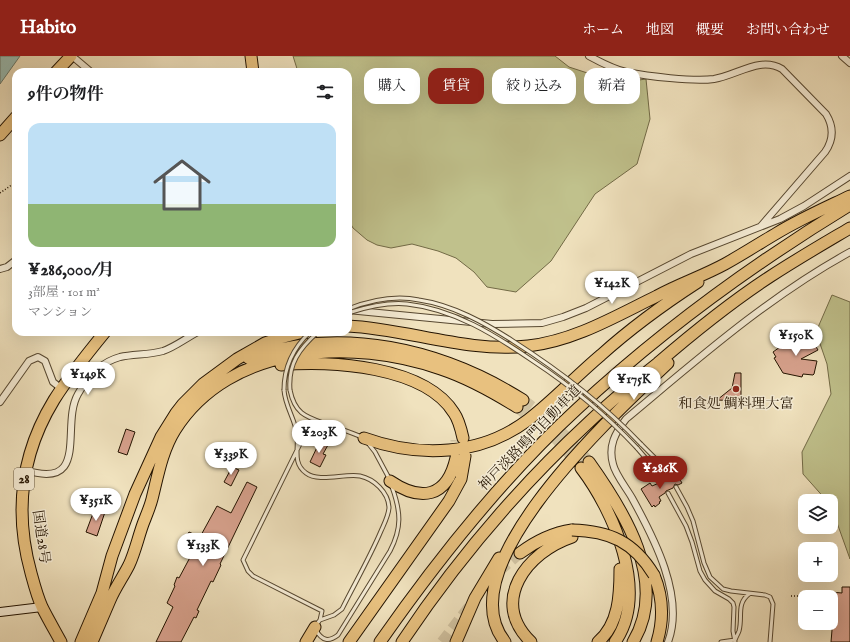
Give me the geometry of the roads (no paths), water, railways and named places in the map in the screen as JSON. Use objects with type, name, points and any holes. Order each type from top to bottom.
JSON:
[{"type":"highway","points":[[60,68],[71,56]]},
{"type":"highway","points":[[251,56],[252,68]]},
{"type":"highway","points":[[0,135],[12,122]]},
{"type":"highway","points":[[364,438],[401,448],[423,451],[436,451],[472,446],[495,439],[527,420],[540,410],[640,322],[691,286],[724,264],[778,232],[817,211],[850,196]]},
{"type":"highway","name":"神戸淡路鳴門自動車道","points":[[380,642],[435,566],[472,520],[538,448],[576,410],[668,330],[775,252],[850,205]]},
{"type":"highway","points":[[402,642],[420,614],[452,573],[511,503],[551,459],[588,423],[628,387],[706,324],[770,276],[850,228]]},
{"type":"highway","points":[[352,326],[386,330],[476,346],[528,346],[566,338],[587,330],[724,264]]},
{"type":"highway","points":[[456,642],[482,586],[502,553],[548,488],[597,433],[706,324]]},
{"type":"highway","name":"国道28号","points":[[61,642],[42,607],[30,569],[23,539],[21,518],[25,470],[40,428],[54,401],[102,336]]},
{"type":"highway","points":[[92,642],[102,593],[112,556],[135,494],[161,437],[183,404],[203,384],[250,351],[265,343],[288,336]]},
{"type":"highway","points":[[81,642],[96,622],[110,599],[129,563],[152,500],[162,459],[168,442],[183,419],[200,399],[222,382],[236,374],[264,363],[302,354],[360,352],[400,358],[441,369],[520,404],[503,388],[463,368],[423,354],[382,346],[319,343],[294,346],[250,357],[226,367]]},
{"type":"highway","points":[[236,374],[266,367],[316,363],[365,368],[409,379],[430,389],[446,403],[458,421],[460,439]]},
{"type":"highway","points":[[349,642],[449,500],[461,479],[461,457],[446,481],[437,490],[428,494],[410,492],[390,481]]},
{"type":"highway","points":[[615,642],[627,613],[628,590],[625,562],[615,529],[585,465],[606,487],[623,515],[635,541],[643,567],[646,603],[641,624],[632,642]]},
{"type":"highway","points":[[505,642],[494,622],[492,593],[500,568],[524,521]]},
{"type":"highway","points":[[598,642],[610,627],[617,608],[619,595],[620,563],[615,529]]},
{"type":"highway","points":[[531,642],[522,630],[514,614],[514,593],[517,583],[527,565],[534,558],[572,533]]},
{"type":"highway","points":[[520,553],[549,535],[572,533],[580,535],[598,535],[616,540],[635,550],[649,566],[658,584],[662,606],[661,628],[657,642]]},
{"type":"highway","points":[[306,642],[317,623]]},
{"type":"street","points":[[71,56],[86,68]]},
{"type":"street","points":[[589,56],[624,71],[672,78],[704,80],[723,77],[748,65],[760,62],[777,64],[782,69],[826,114],[830,121],[832,137],[830,145],[825,152],[760,227]]},
{"type":"street","points":[[842,56],[850,63]]},
{"type":"street","points":[[352,311],[479,324],[542,323],[586,308],[672,263],[790,214],[850,176]]},
{"type":"street","points":[[668,642],[672,633],[674,614],[669,581],[641,515],[613,465],[613,440],[616,432],[626,419],[745,320],[827,264],[850,252]]},
{"type":"street","points":[[0,269],[12,263]]},
{"type":"street","points":[[25,470],[47,475],[54,474],[67,463],[70,453],[74,408],[77,395],[94,371],[120,357],[146,354],[170,348],[191,336]]},
{"type":"street","points":[[0,402],[29,361],[38,357],[46,361],[53,382],[62,389]]},
{"type":"street","points":[[0,612],[42,607]]},
{"type":"lane","points":[[352,309],[372,301],[401,298],[418,299],[462,313],[503,335],[566,377],[616,419],[659,462],[669,476]]},
{"type":"lane","points":[[352,310],[384,304],[406,304],[436,309],[460,318],[501,340],[566,384],[613,423],[649,462],[661,481]]},
{"type":"lane","points":[[306,336],[300,342],[290,359],[284,378],[284,390],[287,405],[298,434],[297,460],[300,467],[307,474],[316,477],[359,476],[373,481],[382,489],[389,508],[385,522],[376,542],[342,609],[334,615],[317,623]]},
{"type":"lane","points":[[314,336],[299,352],[292,365],[289,378],[292,400],[296,408],[307,416],[364,438],[375,452],[390,481],[399,512],[400,523],[397,538],[338,635],[332,640],[327,640],[320,637],[317,623],[322,611],[253,576],[248,571],[243,560],[305,435],[310,429],[315,427],[331,426]]},
{"type":"lane","points":[[676,488],[693,521],[704,563],[710,577],[723,589],[749,594],[765,595],[771,599],[773,604],[770,642]]},
{"type":"lane","points":[[668,493],[686,526],[700,571],[705,580],[714,591],[733,602],[733,630],[735,641]]},
{"type":"lane","points":[[735,641],[739,631],[741,603],[749,594]]},
{"type":"lane","points":[[721,642],[735,641]]},
{"type":"water","points":[[0,56],[20,56],[0,84]]},
{"type":"tunnel","points":[[523,400],[558,429],[589,462]]},
{"type":"tunnel","points":[[517,407],[557,440],[581,468]]},
{"type":"tunnel","points":[[456,440],[456,458]]},
{"type":"tunnel","points":[[499,571],[520,553]]},
{"type":"tunnel","points":[[442,642],[469,607]]},
{"type":"place","name":"和食処 鯛料理大富","points":[[736,389]]}]
